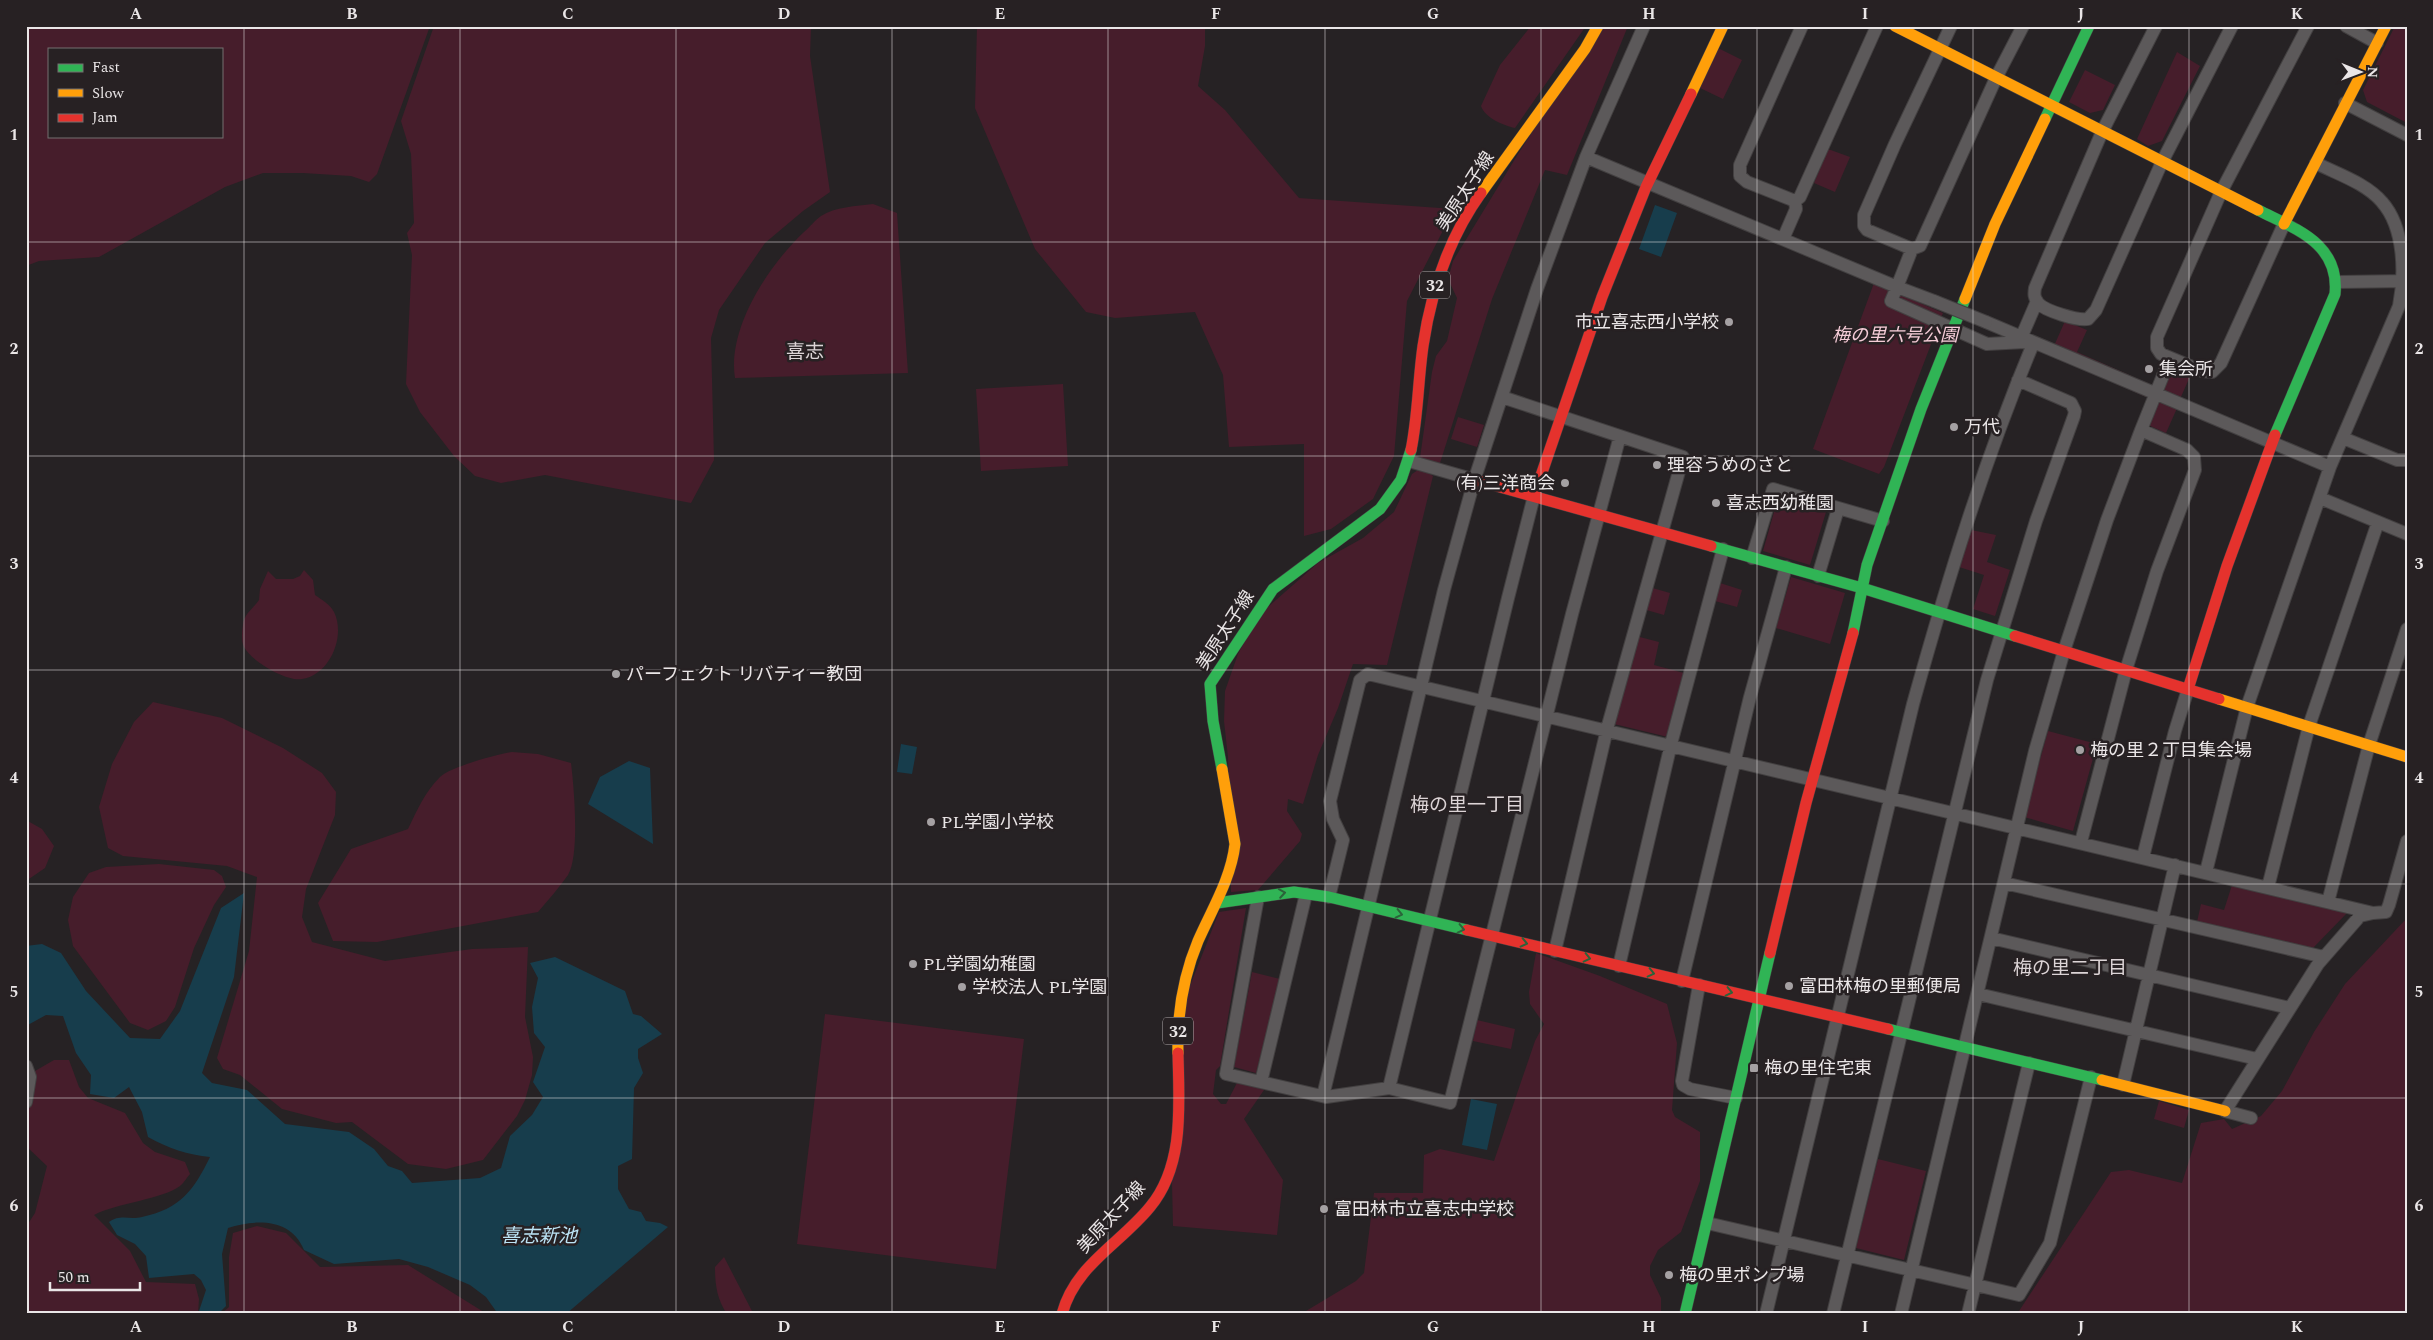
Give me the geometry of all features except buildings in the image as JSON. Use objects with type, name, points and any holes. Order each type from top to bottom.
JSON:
[{"type":"street","name":"美原太子線","points":[[1062,1314],[1072,1289],[1085,1270],[1149,1208],[1168,1174],[1176,1148],[1179,1122],[1178,1018],[1180,1000],[1185,977],[1201,935],[1227,882],[1234,859],[1235,844],[1213,721],[1210,684],[1265,598],[1282,581],[1380,509],[1401,480],[1409,461],[1416,432],[1427,320],[1434,287],[1456,232],[1476,200],[1589,43],[1598,26]]},
{"type":"street","points":[[1323,1096],[1444,590],[1475,480],[1537,289],[1586,156],[1644,26]]},
{"type":"street","points":[[1389,1088],[1534,496],[1602,297],[1648,183],[1722,26]]},
{"type":"street","points":[[1795,201],[1747,182],[1740,176],[1740,164],[1802,26]]},
{"type":"street","points":[[1795,201],[1800,197],[1877,26]]},
{"type":"street","points":[[1895,26],[2284,224],[2318,244],[2331,259],[2337,282],[2335,294],[2272,443],[2227,566],[2175,731],[2143,857]]},
{"type":"street","points":[[1951,26],[1895,144],[1863,220],[1868,230],[1912,249],[1920,246],[1996,78],[2023,26]]},
{"type":"street","points":[[1685,1314],[1812,778],[1867,566],[1921,409],[1995,224],[2089,26]]},
{"type":"street","points":[[2156,26],[2102,132],[2035,288],[2034,296],[2042,306],[2076,320],[2088,319],[2092,316],[2162,162],[2232,26]]},
{"type":"street","points":[[2308,26],[2221,192],[2157,337],[2157,348],[2161,354],[2202,371],[2212,372],[2221,363],[2284,224],[2386,26]]},
{"type":"street","points":[[2346,26],[2377,43]]},
{"type":"street","points":[[2345,103],[2407,135]]},
{"type":"street","points":[[1586,156],[2330,467]]},
{"type":"street","points":[[2206,872],[2247,707],[2330,467],[2399,306],[2404,281],[2398,237],[2390,214],[2382,202],[2358,184],[2316,163]]},
{"type":"street","points":[[1783,239],[1796,209],[1795,201]]},
{"type":"street","points":[[1912,249],[1891,302],[1987,344],[2027,341]]},
{"type":"street","points":[[2337,282],[2404,281]]},
{"type":"street","points":[[1766,1314],[1889,796],[1938,612],[1985,468],[2018,380],[2037,301]]},
{"type":"street","points":[[1901,1314],[2035,751],[2064,650],[2107,520],[2170,358]]},
{"type":"street","points":[[1833,1314],[2000,631],[2075,411],[2067,401],[2018,380]]},
{"type":"street","points":[[1502,397],[1683,457],[1607,729],[1555,951]]},
{"type":"street","points":[[2081,842],[2126,670],[2157,570],[2195,470],[2194,457],[2187,450],[2141,430]]},
{"type":"street","points":[[1258,897],[1226,1074],[1323,1096],[1389,1088],[1450,1103],[1549,715],[1572,614],[1620,436]]},
{"type":"street","points":[[2343,438],[2397,460],[2407,460]]},
{"type":"street","points":[[1409,461],[1862,588],[2407,757]]},
{"type":"street","points":[[1752,558],[1773,489],[1883,521]]},
{"type":"street","points":[[2320,498],[2407,534]]},
{"type":"street","points":[[1818,576],[1838,509]]},
{"type":"street","points":[[2268,887],[2309,726],[2378,522]]},
{"type":"street","points":[[1619,966],[1671,744],[1723,549]]},
{"type":"street","points":[[1682,981],[1735,760],[1786,567]]},
{"type":"street","points":[[2328,902],[2369,745],[2407,629]]},
{"type":"street","points":[[1329,898],[1343,840],[1333,819],[1330,801],[1360,680],[1363,676],[1375,674],[2373,913]]},
{"type":"street","points":[[2225,1111],[2289,1008],[2324,957],[2360,916],[2386,912],[2407,841]]},
{"type":"street","points":[[2123,1085],[2175,865]]},
{"type":"street","points":[[2004,883],[2324,957]]},
{"type":"street","points":[[1217,903],[1294,892],[1329,898],[2029,1062],[2251,1118]]},
{"type":"street","points":[[1261,1082],[1306,894]]},
{"type":"street","points":[[1991,938],[2289,1008]]},
{"type":"street","points":[[1699,985],[1682,1075],[1683,1085],[1690,1089],[1736,1098]]},
{"type":"street","points":[[1978,994],[2258,1059]]},
{"type":"street","points":[[1968,1314],[2029,1062]]},
{"type":"street","points":[[26,1066],[30,1077],[26,1102]]},
{"type":"street","points":[[1707,1223],[2019,1295],[2050,1243],[2091,1077]]},
{"type":"green space","points":[[26,26],[430,26],[377,174],[369,182],[351,176],[263,173],[225,187],[99,257],[39,261],[26,266]]},
{"type":"green space","points":[[434,26],[811,26],[810,56],[830,192],[803,211],[765,243],[719,310],[711,338],[714,460],[691,503],[545,475],[501,483],[475,476],[454,456],[420,412],[406,384],[412,255],[407,233],[414,223],[411,154],[401,121]]},
{"type":"green space","points":[[977,26],[1205,26],[1205,46],[1198,86],[1225,110],[1299,198],[1454,209],[1407,301],[1394,456],[1373,499],[1331,529],[1304,536],[1304,444],[1229,447],[1223,375],[1195,312],[1115,318],[1086,312],[1035,249],[975,108]]},
{"type":"green space","points":[[1531,26],[1586,26],[1515,128],[1490,117],[1481,106],[1500,65]]},
{"type":"green space","points":[[1601,26],[1628,26],[1567,175],[1545,170],[1492,299],[1440,463],[1420,458],[1432,372],[1436,356],[1447,341],[1457,298],[1448,279],[1453,261],[1518,154]]},
{"type":"green space","points":[[2395,26],[2407,26],[2407,123],[2367,102],[2363,90]]},
{"type":"green space","points":[[1718,48],[1742,60],[1723,99],[1700,88]]},
{"type":"green space","points":[[2177,52],[2200,66],[2162,141],[2148,146],[2137,139]]},
{"type":"green space","points":[[2085,70],[2115,85],[2103,110],[2090,113],[2069,102]]},
{"type":"green space","points":[[1828,149],[1850,157],[1835,192],[1814,183]]},
{"type":"green space","points":[[873,204],[897,213],[908,373],[735,378],[734,359],[737,339],[744,319],[753,299],[777,262],[821,216],[839,209]]},
{"type":"green space","name":"梅の里六号公園","points":[[1874,283],[1943,313],[1884,467],[1879,474],[1813,449]]},
{"type":"green space","points":[[2065,321],[2087,330],[2077,352],[2152,385],[2146,397],[2050,355]]},
{"type":"green space","points":[[2172,363],[2192,372],[2180,399],[2161,390]]},
{"type":"green space","points":[[1063,384],[1068,466],[981,471],[976,389]]},
{"type":"green space","points":[[2159,398],[2178,406],[2166,433],[2148,425]]},
{"type":"green space","points":[[1458,417],[1484,425],[1477,447],[1451,439]]},
{"type":"green space","points":[[1421,468],[1433,476],[1387,665],[1353,664],[1338,708],[1318,755],[1303,804],[1288,799],[1287,811],[1302,834],[1300,841],[1258,890],[1231,892],[1228,757],[1224,721],[1225,691],[1238,654],[1260,614],[1318,563],[1363,538],[1394,512],[1412,474]]},
{"type":"green space","points":[[1778,498],[1826,512],[1810,565],[1763,551]]},
{"type":"green space","points":[[1971,530],[1996,535],[1987,562],[2010,570],[1995,616],[1973,609],[1984,575],[1959,567]]},
{"type":"green space","points":[[304,570],[313,580],[315,595],[328,604],[334,612],[338,632],[337,643],[328,662],[312,676],[295,679],[279,674],[261,664],[248,653],[242,642],[242,633],[245,617],[259,600],[260,589],[268,571],[276,579],[293,579],[300,576]]},
{"type":"green space","points":[[1791,577],[1845,593],[1830,644],[1776,628]]},
{"type":"green space","points":[[1720,583],[1742,590],[1737,607],[1715,601]]},
{"type":"green space","points":[[1649,587],[1670,593],[1664,615],[1643,609]]},
{"type":"green space","points":[[1636,636],[1659,642],[1654,665],[1684,673],[1668,737],[1614,724]]},
{"type":"green space","points":[[153,702],[222,718],[283,748],[322,773],[336,792],[335,815],[306,889],[302,917],[312,942],[385,961],[472,949],[528,947],[525,1017],[533,1057],[532,1075],[525,1100],[517,1116],[483,1160],[446,1169],[408,1164],[352,1122],[336,1123],[282,1109],[240,1075],[223,1069],[217,1058],[249,951],[257,877],[227,866],[123,856],[108,848],[99,807],[112,764],[134,722]]},
{"type":"green space","points":[[2048,731],[2097,744],[2073,831],[2024,817]]},
{"type":"green space","points":[[512,752],[538,754],[571,763],[575,821],[572,865],[565,880],[538,912],[377,942],[333,941],[318,903],[351,849],[408,829],[426,795],[445,773],[496,755]]},
{"type":"green space","points":[[26,820],[42,829],[54,846],[45,868],[26,881]]},
{"type":"green space","points":[[159,864],[214,870],[222,876],[226,887],[214,905],[194,948],[175,1007],[166,1021],[148,1030],[130,1023],[73,946],[68,920],[73,897],[89,873],[106,867]]},
{"type":"green space","points":[[2232,885],[2347,913],[2313,948],[2197,922],[2201,904],[2224,910]]},
{"type":"green space","points":[[1246,908],[1220,1066],[1216,1070],[1213,1094],[1221,1104],[1226,1104],[1238,1081],[1264,1090],[1244,1119],[1283,1180],[1277,1235],[1173,1226],[1172,1183],[1186,996],[1219,912]]},
{"type":"green space","points":[[2407,918],[2407,1314],[2017,1314],[2111,1172],[2129,1170],[2182,1183],[2201,1123],[2224,1119],[2232,1129],[2261,1116],[2282,1091],[2314,1032],[2345,984]]},
{"type":"green space","points":[[1536,953],[1600,976],[1667,1004],[1677,1043],[1672,1110],[1675,1117],[1700,1132],[1700,1181],[1681,1232],[1658,1250],[1650,1266],[1650,1275],[1661,1298],[1661,1314],[1301,1314],[1356,1281],[1364,1273],[1374,1193],[1423,1193],[1424,1155],[1440,1149],[1494,1161],[1535,1041],[1544,1024],[1530,1004],[1529,992]]},
{"type":"green space","points":[[1252,972],[1280,979],[1256,1073],[1234,1067]]},
{"type":"green space","points":[[825,1014],[1024,1039],[996,1269],[797,1244]]},
{"type":"green space","points":[[1477,1020],[1515,1029],[1511,1049],[1473,1041]]},
{"type":"green space","points":[[54,1060],[69,1060],[79,1087],[88,1098],[125,1113],[143,1143],[155,1152],[185,1162],[190,1174],[181,1185],[163,1194],[115,1207],[94,1215],[130,1251],[146,1282],[195,1284],[199,1299],[198,1314],[26,1314],[26,1227],[35,1213],[47,1166],[27,1147],[26,1118],[35,1071]]},
{"type":"green space","points":[[2159,1101],[2189,1110],[2184,1128],[2154,1119]]},
{"type":"green space","points":[[1878,1159],[1926,1171],[1904,1260],[1856,1248]]},
{"type":"green space","points":[[257,1226],[286,1233],[320,1267],[408,1265],[487,1314],[221,1314],[229,1307],[229,1257],[233,1233]]},
{"type":"green space","points":[[724,1257],[753,1314],[727,1314],[721,1303],[715,1280],[715,1267]]},
{"type":"water","points":[[1655,205],[1677,213],[1661,257],[1639,249]]},
{"type":"water","points":[[901,744],[917,747],[912,774],[897,772]]},
{"type":"water","points":[[629,761],[650,768],[653,844],[588,804],[600,777]]},
{"type":"water","name":"喜志新池","points":[[244,893],[234,977],[202,1073],[212,1083],[247,1090],[285,1124],[349,1132],[374,1149],[388,1166],[402,1171],[412,1183],[480,1178],[501,1168],[510,1136],[532,1115],[543,1097],[533,1082],[545,1047],[534,1033],[532,1007],[538,978],[530,963],[555,957],[625,991],[633,1014],[641,1016],[662,1034],[638,1049],[638,1058],[643,1073],[634,1088],[632,1159],[618,1166],[618,1189],[629,1209],[641,1212],[646,1221],[660,1223],[668,1227],[566,1314],[498,1314],[486,1297],[470,1285],[428,1267],[399,1259],[334,1264],[304,1250],[298,1239],[291,1232],[272,1224],[261,1223],[250,1223],[228,1228],[222,1254],[226,1306],[218,1314],[198,1314],[206,1290],[201,1280],[194,1274],[149,1278],[146,1256],[135,1244],[117,1235],[109,1222],[117,1218],[137,1218],[155,1213],[176,1203],[198,1179],[210,1157],[178,1150],[148,1137],[142,1112],[129,1087],[114,1098],[90,1094],[91,1075],[76,1053],[63,1016],[46,1015],[26,1026],[26,946],[42,944],[61,953],[86,991],[130,1038],[160,1039],[180,1011],[221,908]]},
{"type":"water","points":[[1471,1099],[1497,1104],[1487,1150],[1462,1145]]},
{"type":"traffic: fast","points":[[2045,119],[2089,26]]},
{"type":"traffic: fast","points":[[2258,210],[2300,231],[2312,240],[2323,250],[2330,262],[2335,277],[2335,294],[2275,435]]},
{"type":"traffic: fast","points":[[1853,633],[1867,565],[1921,409],[1965,299]]},
{"type":"traffic: fast","points":[[1222,769],[1213,721],[1210,684],[1273,589],[1380,509],[1401,480],[1411,450]]},
{"type":"traffic: fast","points":[[1711,546],[1862,588],[2015,636]]},
{"type":"traffic: fast","points":[[1217,903],[1294,892],[1329,897],[1467,930]]},
{"type":"traffic: fast","points":[[1685,1314],[1770,953]]},
{"type":"traffic: fast","points":[[1888,1029],[2102,1080]]},
{"type":"traffic: slow","points":[[1481,193],[1585,49],[1598,26]]},
{"type":"traffic: slow","points":[[1691,94],[1723,26]]},
{"type":"traffic: slow","points":[[1895,26],[2258,210]]},
{"type":"traffic: slow","points":[[2284,224],[2386,26]]},
{"type":"traffic: slow","points":[[1965,299],[1995,224],[2045,119]]},
{"type":"traffic: slow","points":[[2219,699],[2407,757]]},
{"type":"traffic: slow","points":[[1178,1053],[1180,1010],[1188,968],[1225,882],[1233,857],[1235,844],[1222,769]]},
{"type":"traffic: slow","points":[[2102,1080],[2225,1111]]},
{"type":"traffic: jam","points":[[1534,496],[1602,297],[1646,187],[1691,94]]},
{"type":"traffic: jam","points":[[1411,450],[1426,326],[1436,286],[1450,247],[1481,193]]},
{"type":"traffic: jam","points":[[2188,689],[2227,566],[2275,435]]},
{"type":"traffic: jam","points":[[1475,480],[1711,546]]},
{"type":"traffic: jam","points":[[1770,953],[1806,803],[1853,633]]},
{"type":"traffic: jam","points":[[2015,636],[2219,699]]},
{"type":"traffic: jam","points":[[1467,930],[1888,1029]]},
{"type":"traffic: jam","points":[[1062,1314],[1068,1297],[1088,1268],[1138,1220],[1150,1207],[1161,1190],[1175,1153],[1178,1133],[1178,1053]]},
{"type":"place","name":"市立喜志西小学校","points":[[1729,322]]},
{"type":"place","name":"集会所","points":[[2149,369]]},
{"type":"place","name":"万代","points":[[1954,427]]},
{"type":"place","name":"理容うめのさと","points":[[1657,465]]},
{"type":"place","name":"(有)三洋商会","points":[[1565,483]]},
{"type":"place","name":"喜志西幼稚園","points":[[1716,503]]},
{"type":"place","name":"パーフェクト リバティー教団","points":[[616,674]]},
{"type":"place","name":"梅の里２丁目集会場","points":[[2080,750]]},
{"type":"place","name":"PL学園小学校","points":[[931,822]]},
{"type":"place","name":"PL学園幼稚園","points":[[913,964]]},
{"type":"place","name":"富田林梅の里郵便局","points":[[1789,986]]},
{"type":"place","name":"学校法人 PL学園","points":[[962,987]]},
{"type":"place","name":"梅の里住宅東","points":[[1754,1068]]},
{"type":"place","name":"富田林市立喜志中学校","points":[[1324,1209]]},
{"type":"place","name":"梅の里ポンプ場","points":[[1669,1275]]},
{"type":"district","name":"喜志","points":[[805,351]]},
{"type":"district","name":"梅の里一丁目","points":[[1467,804]]},
{"type":"district","name":"梅の里二丁目","points":[[2070,967]]}]
